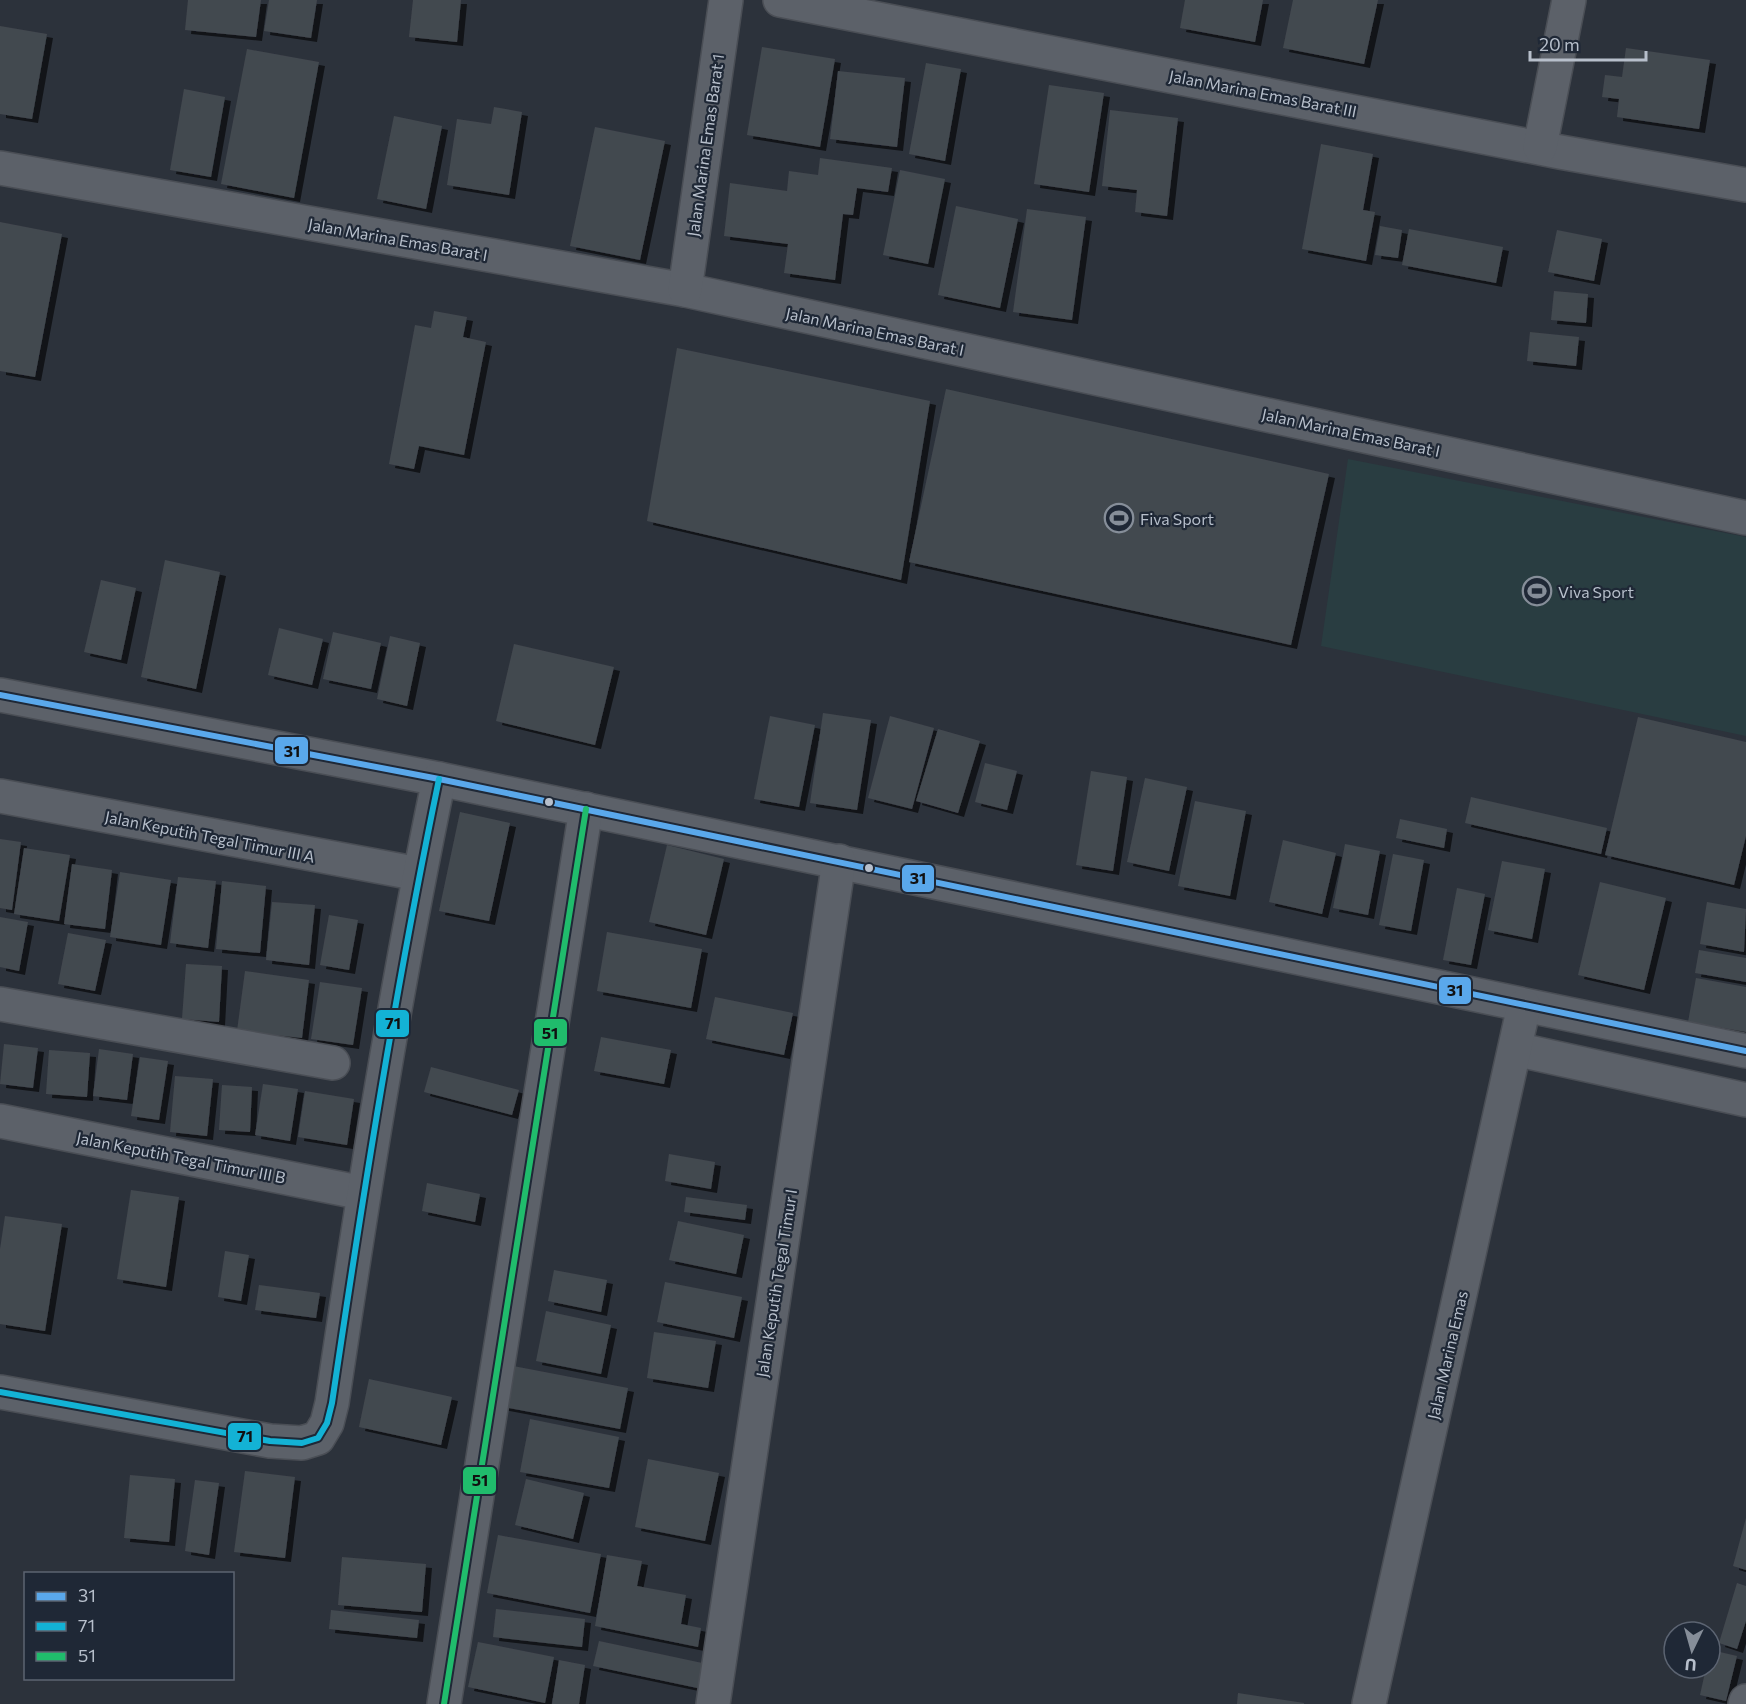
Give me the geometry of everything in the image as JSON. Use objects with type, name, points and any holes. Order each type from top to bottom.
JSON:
[{"type":"street","name":"Jalan Marina Emas Barat 1","points":[[685,290],[726,0]]},
{"type":"street","name":"Jalan Marina Emas Barat III","points":[[780,0],[1746,185]]},
{"type":"street","points":[[1540,147],[1569,0]]},
{"type":"street","name":"Jalan Marina Emas Barat I","points":[[0,168],[685,290],[1746,518]]},
{"type":"street","points":[[0,695],[586,809],[1746,1051]]},
{"type":"street","points":[[0,1392],[270,1441],[302,1443],[318,1438],[327,1423],[332,1403],[363,1193],[438,779]]},
{"type":"street","name":"Jalan Keputih Tegal Timur III A","points":[[0,796],[419,874]]},
{"type":"street","points":[[444,1704],[586,809]]},
{"type":"street","name":"Jalan Keputih Tegal Timur I","points":[[713,1704],[839,861]]},
{"type":"street","points":[[0,1005],[333,1063]]},
{"type":"street","name":"Jalan Marina Emas","points":[[1369,1704],[1524,1005]]},
{"type":"street","points":[[1515,1049],[1746,1100]]},
{"type":"street","name":"Jalan Keputih Tegal Timur III B","points":[[0,1121],[363,1193]]},
{"type":"green space","name":"Viva Sport","points":[[1348,459],[1746,537],[1746,736],[1321,646]]},
{"type":"building","points":[[188,0],[261,0],[256,37],[185,30]]},
{"type":"building","points":[[269,0],[317,0],[311,38],[264,31]]},
{"type":"building","points":[[413,0],[461,0],[457,42],[409,37]]},
{"type":"building","points":[[1185,0],[1263,0],[1255,42],[1180,28]]},
{"type":"building","points":[[1293,0],[1378,0],[1364,64],[1283,48]]},
{"type":"building","points":[[0,26],[47,34],[32,119],[0,114]]},
{"type":"building","points":[[762,47],[835,59],[820,147],[747,135]]},
{"type":"building","points":[[1626,48],[1710,60],[1699,129],[1617,117],[1619,99],[1602,97],[1605,75],[1622,77]]},
{"type":"building","points":[[247,49],[319,62],[294,198],[221,184]]},
{"type":"building","points":[[926,63],[961,69],[945,161],[909,154]]},
{"type":"building","points":[[838,71],[905,78],[897,147],[830,139]]},
{"type":"building","points":[[1049,85],[1104,93],[1089,192],[1034,184]]},
{"type":"building","points":[[184,89],[225,97],[211,177],[170,170]]},
{"type":"building","points":[[494,107],[522,112],[509,195],[447,185],[457,119],[491,124]]},
{"type":"building","points":[[1110,110],[1178,118],[1167,216],[1135,212],[1137,190],[1102,186]]},
{"type":"building","points":[[394,116],[442,126],[426,209],[377,199]]},
{"type":"building","points":[[595,127],[665,141],[640,260],[570,246]]},
{"type":"building","points":[[1321,144],[1373,154],[1363,210],[1375,212],[1366,261],[1302,249]]},
{"type":"building","points":[[820,158],[892,168],[888,192],[857,188],[853,215],[843,214],[835,280],[784,273],[788,244],[724,236],[730,183],[787,191],[789,171],[818,175]]},
{"type":"building","points":[[900,170],[945,179],[928,264],[883,255]]},
{"type":"building","points":[[956,206],[1018,219],[1000,308],[938,295]]},
{"type":"building","points":[[1027,209],[1086,217],[1072,320],[1013,312]]},
{"type":"building","points":[[0,222],[62,234],[35,377],[0,371]]},
{"type":"building","points":[[1380,226],[1402,230],[1398,258],[1375,255]]},
{"type":"building","points":[[1409,229],[1503,247],[1496,283],[1402,265]]},
{"type":"building","points":[[1557,230],[1602,239],[1594,281],[1548,272]]},
{"type":"building","points":[[1554,291],[1588,294],[1586,323],[1551,320]]},
{"type":"building","points":[[434,311],[467,317],[463,337],[486,342],[464,455],[419,446],[414,469],[389,464],[415,325],[431,328]]},
{"type":"building","points":[[1530,332],[1579,337],[1576,366],[1527,361]]},
{"type":"building","points":[[677,348],[930,401],[901,580],[647,521]]},
{"type":"building","name":"Fiva Sport","points":[[946,389],[1329,474],[1291,645],[909,562]]},
{"type":"building","points":[[165,560],[220,572],[196,689],[141,677]]},
{"type":"building","points":[[101,580],[136,588],[121,660],[84,652]]},
{"type":"building","points":[[279,628],[323,639],[312,685],[268,675]]},
{"type":"building","points":[[333,632],[381,643],[371,689],[323,679]]},
{"type":"building","points":[[390,636],[420,643],[407,706],[377,699]]},
{"type":"building","points":[[514,644],[614,667],[595,745],[496,721]]},
{"type":"building","points":[[823,713],[871,720],[857,810],[810,803]]},
{"type":"building","points":[[770,716],[815,725],[799,807],[754,799]]},
{"type":"building","points":[[890,716],[934,728],[912,809],[868,798]]},
{"type":"building","points":[[1638,717],[1746,742],[1746,836],[1734,885],[1605,855]]},
{"type":"building","points":[[938,729],[980,741],[958,813],[916,801]]},
{"type":"building","points":[[985,763],[1017,771],[1007,810],[975,802]]},
{"type":"building","points":[[1091,771],[1127,777],[1113,871],[1076,865]]},
{"type":"building","points":[[1145,778],[1187,787],[1169,871],[1127,862]]},
{"type":"building","points":[[1471,797],[1607,828],[1601,854],[1465,823]]},
{"type":"building","points":[[1195,801],[1246,811],[1230,896],[1178,886]]},
{"type":"building","points":[[460,812],[510,823],[489,921],[439,911]]},
{"type":"building","points":[[1400,819],[1447,829],[1444,848],[1396,838]]},
{"type":"building","points":[[0,839],[21,842],[12,910],[0,908]]},
{"type":"building","points":[[1283,840],[1336,853],[1322,914],[1269,902]]},
{"type":"building","points":[[1345,844],[1380,851],[1368,915],[1333,908]]},
{"type":"building","points":[[667,845],[724,859],[706,935],[649,922]]},
{"type":"building","points":[[24,848],[70,855],[59,921],[14,914]]},
{"type":"building","points":[[1393,854],[1424,860],[1411,931],[1379,925]]},
{"type":"building","points":[[1502,861],[1545,869],[1532,939],[1488,930]]},
{"type":"building","points":[[72,864],[112,870],[105,929],[64,924]]},
{"type":"building","points":[[120,872],[171,880],[161,945],[110,937]]},
{"type":"building","points":[[178,877],[216,881],[208,948],[170,943]]},
{"type":"building","points":[[222,881],[266,886],[260,953],[216,949]]},
{"type":"building","points":[[1600,882],[1666,898],[1644,990],[1578,975]]},
{"type":"building","points":[[1457,888],[1485,894],[1471,965],[1443,960]]},
{"type":"building","points":[[272,902],[315,905],[309,965],[266,960]]},
{"type":"building","points":[[1707,902],[1746,909],[1744,952],[1700,944]]},
{"type":"building","points":[[329,915],[358,920],[349,970],[320,965]]},
{"type":"building","points":[[0,917],[28,922],[19,971],[0,967]]},
{"type":"building","points":[[607,932],[702,949],[691,1008],[597,991]]},
{"type":"building","points":[[68,933],[106,940],[95,991],[58,984]]},
{"type":"building","points":[[1699,950],[1746,958],[1746,982],[1695,973]]},
{"type":"building","points":[[186,964],[222,966],[219,1022],[182,1019]]},
{"type":"building","points":[[245,971],[309,980],[302,1038],[237,1031]]},
{"type":"building","points":[[1696,978],[1746,987],[1746,1032],[1688,1022]]},
{"type":"building","points":[[320,982],[362,988],[353,1045],[311,1039]]},
{"type":"building","points":[[715,997],[793,1013],[784,1055],[706,1039]]},
{"type":"building","points":[[601,1037],[671,1050],[664,1084],[594,1071]]},
{"type":"building","points":[[4,1044],[38,1048],[33,1088],[0,1084]]},
{"type":"building","points":[[99,1049],[133,1054],[127,1100],[93,1096]]},
{"type":"building","points":[[49,1050],[90,1053],[87,1097],[46,1094]]},
{"type":"building","points":[[140,1057],[168,1061],[159,1120],[131,1116]]},
{"type":"building","points":[[431,1067],[519,1090],[512,1115],[424,1092]]},
{"type":"building","points":[[175,1076],[213,1079],[207,1136],[170,1132]]},
{"type":"building","points":[[263,1084],[298,1089],[290,1141],[255,1135]]},
{"type":"building","points":[[222,1085],[252,1087],[250,1132],[219,1130]]},
{"type":"building","points":[[305,1091],[354,1099],[347,1145],[298,1137]]},
{"type":"building","points":[[669,1154],[715,1162],[711,1189],[665,1181]]},
{"type":"building","points":[[427,1183],[480,1194],[475,1222],[422,1211]]},
{"type":"building","points":[[131,1190],[179,1197],[166,1287],[117,1279]]},
{"type":"building","points":[[686,1197],[747,1205],[745,1220],[684,1212]]},
{"type":"building","points":[[5,1216],[62,1224],[45,1331],[0,1324],[0,1249]]},
{"type":"building","points":[[678,1221],[744,1235],[736,1274],[669,1260]]},
{"type":"building","points":[[225,1251],[249,1255],[241,1301],[218,1297]]},
{"type":"building","points":[[554,1270],[607,1280],[601,1312],[548,1301]]},
{"type":"building","points":[[665,1282],[742,1297],[734,1338],[657,1322]]},
{"type":"building","points":[[259,1285],[320,1293],[316,1318],[255,1310]]},
{"type":"building","points":[[546,1311],[611,1325],[601,1374],[536,1361]]},
{"type":"building","points":[[654,1332],[716,1341],[708,1388],[647,1378]]},
{"type":"building","points":[[508,1365],[628,1388],[620,1429],[499,1406]]},
{"type":"building","points":[[369,1379],[452,1397],[441,1445],[359,1427]]},
{"type":"building","points":[[530,1419],[619,1437],[609,1488],[520,1472]]},
{"type":"building","points":[[648,1459],[719,1473],[705,1541],[635,1527]]},
{"type":"building","points":[[245,1471],[295,1477],[285,1558],[234,1552]]},
{"type":"building","points":[[130,1475],[175,1479],[169,1542],[124,1538]]},
{"type":"building","points":[[526,1479],[584,1493],[573,1539],[515,1525]]},
{"type":"building","points":[[195,1480],[219,1483],[209,1555],[185,1551]]},
{"type":"building","points":[[1746,1518],[1746,1570],[1733,1566]]},
{"type":"building","points":[[498,1535],[601,1554],[590,1613],[487,1593]]},
{"type":"building","points":[[607,1555],[642,1561],[637,1586],[686,1595],[681,1624],[701,1628],[698,1647],[595,1626]]},
{"type":"building","points":[[342,1557],[426,1564],[422,1612],[338,1605]]},
{"type":"building","points":[[1737,1583],[1746,1586],[1746,1621],[1737,1649],[1722,1644],[1722,1633]]},
{"type":"building","points":[[496,1609],[585,1619],[582,1647],[493,1637]]},
{"type":"building","points":[[331,1610],[419,1620],[417,1638],[329,1629]]},
{"type":"building","points":[[599,1641],[707,1664],[702,1689],[593,1666]]},
{"type":"building","points":[[478,1642],[554,1657],[545,1703],[468,1687]]},
{"type":"building","points":[[1722,1653],[1737,1656],[1726,1701],[1700,1695],[1703,1680],[1722,1680]]},
{"type":"building","points":[[559,1660],[585,1665],[579,1704],[552,1704]]},
{"type":"building","points":[[1238,1693],[1304,1703],[1304,1704],[1237,1704]]},
{"type":"transit line","name":"31","points":[[0,695],[439,779],[1746,1051]]},
{"type":"transit line","name":"71","points":[[0,1392],[270,1441],[302,1443],[318,1438],[327,1423],[332,1403],[381,1090],[439,779]]},
{"type":"transit line","name":"51","points":[[444,1704],[586,809]]},
{"type":"place","name":"Fiva Sport","points":[[1119,518]]},
{"type":"place","name":"Viva Sport","points":[[1537,591]]}]
